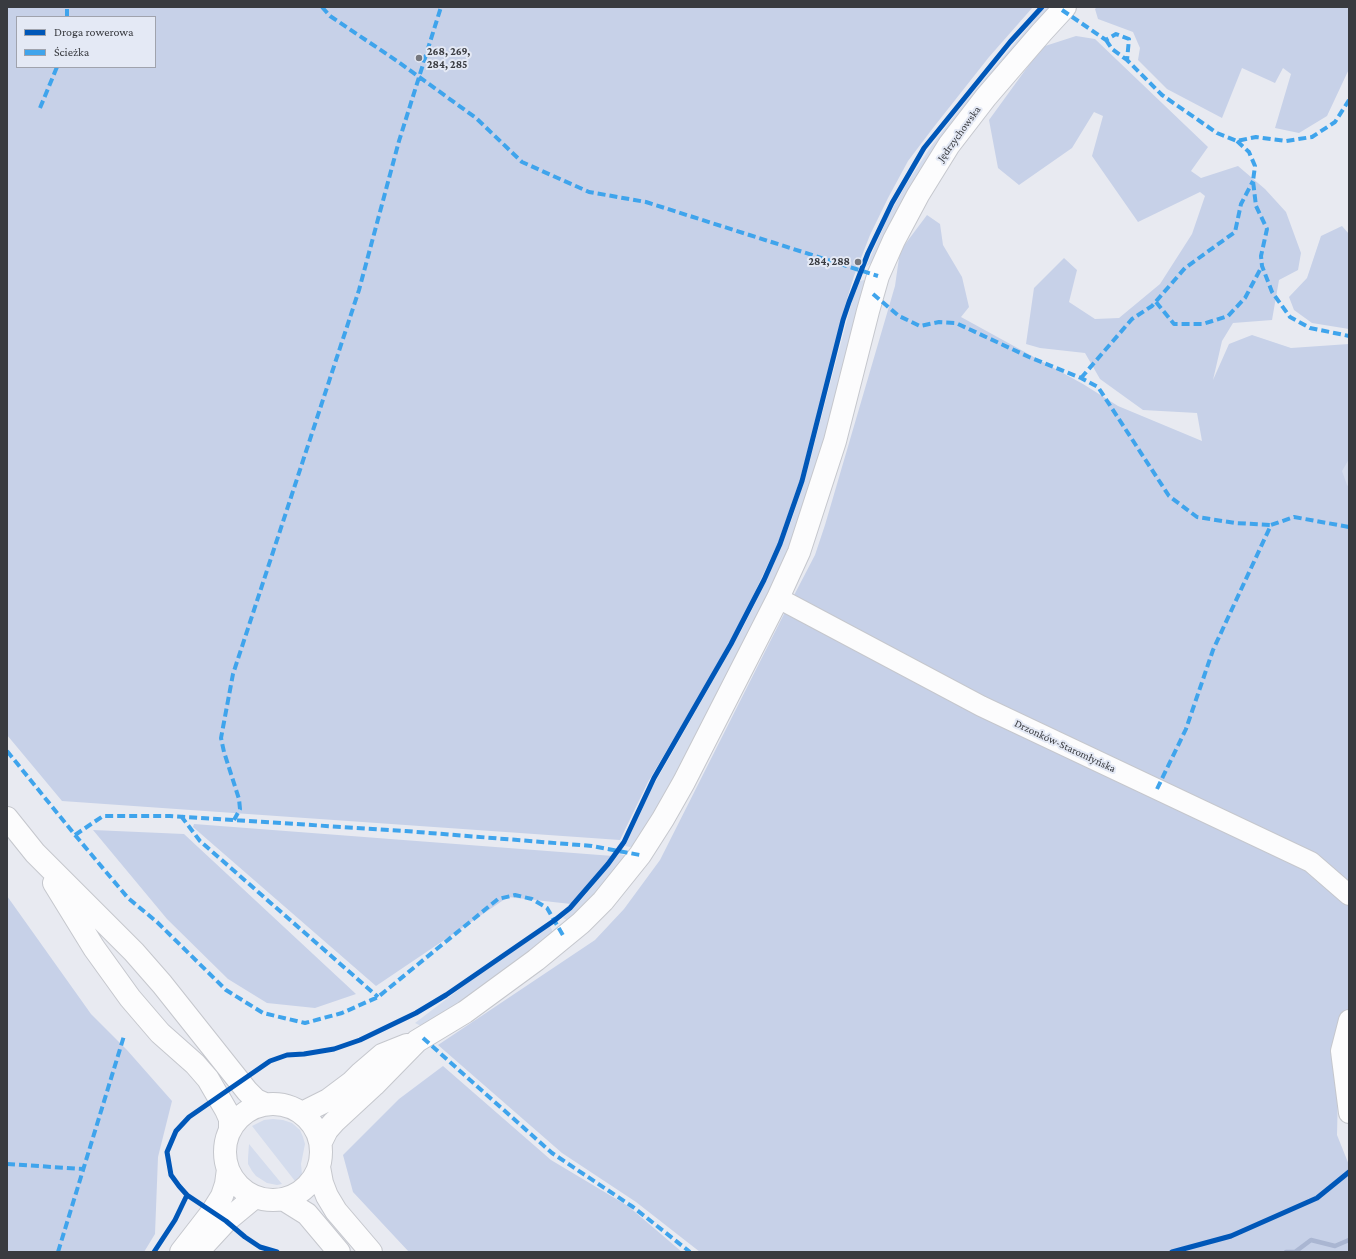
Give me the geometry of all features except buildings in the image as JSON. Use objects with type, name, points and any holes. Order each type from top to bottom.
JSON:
[{"type":"main road","name":"Jędrzychowska","points":[[418,1042],[465,1012],[560,941],[603,901],[640,855],[663,819],[684,782],[778,598],[799,552],[835,441],[878,276],[901,227],[918,195],[949,145],[986,97],[1065,7]]},
{"type":"main road","points":[[7,818],[35,853],[134,952],[162,984],[247,1091],[256,1100],[264,1104]]},
{"type":"main road","points":[[35,853],[84,932],[130,998],[160,1033],[196,1064],[208,1079],[230,1119],[230,1129],[226,1142],[225,1156],[228,1170],[234,1181],[241,1189],[255,1197],[269,1200],[284,1199],[296,1194],[311,1182],[319,1167],[322,1155],[321,1142],[317,1130],[302,1114],[291,1107],[278,1104],[264,1104],[252,1108],[230,1129]]},
{"type":"main road","points":[[302,1114],[328,1100],[352,1082],[382,1055],[418,1042]]},
{"type":"main road","points":[[321,1142],[327,1130],[334,1122],[418,1042]]},
{"type":"main road","points":[[319,1167],[322,1183],[333,1206],[351,1230],[371,1252]]},
{"type":"main road","points":[[182,1252],[222,1196],[228,1170]]},
{"type":"main road","points":[[198,1252],[226,1221],[255,1197]]},
{"type":"main road","points":[[284,1199],[307,1214],[339,1252]]},
{"type":"lane","name":"Drzonków-Staromłyńska","points":[[778,598],[981,706],[1312,862],[1349,895]]},
{"type":"lane","points":[[1349,1020],[1341,1051],[1349,1113]]},
{"type":"shaded area","points":[[7,7],[1033,7],[989,57],[933,128],[908,161],[888,198],[870,235],[854,276],[844,309],[800,480],[778,543],[742,619],[709,679],[648,782],[620,840],[62,801],[7,735]]},
{"type":"shaded area","points":[[1045,7],[1055,7],[875,260],[866,267],[888,217],[907,183],[932,145],[965,102]]},
{"type":"shaded area","points":[[1097,7],[1349,7],[1349,69],[1327,116],[1299,133],[1275,128],[1291,74],[1283,68],[1275,83],[1242,68],[1222,118],[1167,89],[1138,60],[1140,48],[1133,32],[1098,19],[1095,9]]},
{"type":"shaded area","points":[[1076,36],[1095,39],[1208,147],[1191,171],[1201,178],[1238,166],[1265,189],[1286,212],[1301,253],[1298,270],[1279,280],[1272,320],[1233,323],[1222,341],[1213,380],[1229,344],[1252,335],[1291,348],[1349,344],[1349,459],[1342,471],[1349,487],[1349,888],[981,701],[791,601],[815,555],[825,525],[895,286],[900,251],[927,215],[940,224],[943,245],[962,277],[969,307],[961,317],[1083,384],[1118,406],[1202,441],[1197,413],[1143,410],[1100,379],[1085,353],[1040,348],[1026,344],[1034,288],[1064,258],[1077,270],[1069,302],[1095,319],[1119,318],[1160,284],[1192,234],[1205,196],[1200,192],[1138,222],[1092,156],[1103,116],[1094,112],[1072,148],[1019,185],[998,168],[989,120],[1042,47]]},
{"type":"shaded area","points":[[1342,226],[1349,234],[1349,329],[1312,323],[1294,310],[1289,297],[1307,278],[1321,236]]},
{"type":"shaded area","points":[[864,280],[866,282],[803,522],[748,643],[636,846],[625,846],[652,788],[739,635],[773,566],[792,519],[806,475],[852,301],[860,281]]},
{"type":"shaded area","points":[[1349,441],[1349,492],[1340,490],[1340,454]]},
{"type":"shaded area","points":[[787,608],[1309,866],[1349,899],[1349,1005],[1339,1049],[1337,1135],[1349,1165],[1349,1252],[700,1252],[636,1202],[562,1153],[438,1045],[595,940],[624,909],[660,860]]},
{"type":"shaded area","points":[[194,824],[613,856],[571,904],[508,897],[376,986],[193,827]]},
{"type":"shaded area","points":[[93,830],[184,834],[356,994],[315,1008],[267,1003],[228,979],[167,919]]},
{"type":"shaded area","points":[[619,854],[624,855],[627,859],[571,922],[563,918],[582,899]]},
{"type":"shaded area","points":[[7,896],[91,1014],[127,1050],[172,1101],[158,1157],[155,1234],[144,1252],[7,1252]]},
{"type":"shaded area","points":[[550,926],[552,930],[552,938],[426,1027],[415,1023],[478,975]]},
{"type":"shaded area","points":[[443,1066],[551,1160],[628,1206],[682,1252],[409,1252],[353,1192],[343,1155],[399,1099]]},
{"type":"shaded area","points":[[273,1119],[292,1123],[300,1130],[303,1137],[305,1144],[301,1164],[302,1175],[295,1181],[252,1126],[264,1120]]},
{"type":"shaded area","points":[[249,1144],[282,1184],[277,1185],[267,1183],[256,1176],[248,1164]]},
{"type":"waterway","points":[[1286,1252],[1295,1252],[1311,1240],[1335,1246],[1349,1240]]},
{"type":"marked path","points":[[67,7],[67,16]]},
{"type":"marked path","points":[[322,7],[330,16],[397,61],[476,118],[522,162],[589,192],[646,202],[878,276]]},
{"type":"marked path","points":[[234,820],[240,809],[239,799],[221,738],[233,674],[359,290],[399,141],[441,7]]},
{"type":"marked path","points":[[1062,10],[1106,40],[1116,34],[1129,39],[1127,60],[1162,95],[1217,133],[1237,141],[1256,137],[1286,141],[1312,137],[1335,122],[1349,100]]},
{"type":"marked path","points":[[1106,40],[1112,49],[1127,60]]},
{"type":"marked path","points":[[40,108],[57,68]]},
{"type":"marked path","points":[[1237,141],[1249,152],[1255,166],[1253,181],[1256,206],[1267,229],[1261,256],[1262,266],[1272,292],[1290,317],[1310,328],[1349,336]]},
{"type":"marked path","points":[[1081,378],[1132,319],[1152,306],[1185,268],[1235,232],[1241,204],[1253,181]]},
{"type":"marked path","points":[[1156,302],[1174,324],[1203,324],[1228,316],[1245,298],[1262,266]]},
{"type":"marked path","points":[[873,294],[899,316],[920,326],[939,322],[956,323],[1029,357],[1081,378],[1098,387],[1169,496],[1197,517],[1235,523],[1271,525]]},
{"type":"marked path","points":[[1157,789],[1186,729],[1213,650],[1271,525],[1294,517],[1349,527]]},
{"type":"marked path","points":[[7,751],[128,898],[157,922],[226,990],[263,1013],[305,1023],[342,1013],[378,997],[498,899],[515,895],[532,899],[547,908],[564,937]]},
{"type":"marked path","points":[[75,835],[103,816],[170,816],[405,831],[592,846],[640,855]]},
{"type":"marked path","points":[[181,816],[200,841],[378,997]]},
{"type":"marked path","points":[[58,1252],[124,1036]]},
{"type":"marked path","points":[[423,1038],[552,1153],[633,1207],[690,1252]]},
{"type":"marked path","points":[[7,1164],[83,1169]]},
{"type":"cycle path","points":[[277,1252],[260,1247],[245,1237],[226,1221],[187,1195],[179,1186],[171,1175],[167,1152],[176,1131],[189,1117],[270,1061],[287,1055],[334,1049],[360,1040],[416,1013],[446,995],[555,920],[570,908],[608,864],[624,842],[654,778],[731,644],[764,580],[780,544],[802,481],[843,320],[868,253],[892,203],[924,148],[1010,42],[1042,7]]},
{"type":"cycle path","points":[[1172,1252],[1231,1236],[1317,1198],[1349,1172]]},
{"type":"cycle path","points":[[154,1252],[175,1220],[187,1195]]},
{"type":"place","name":"268, 269, 284, 285","points":[[419,58]]},
{"type":"place","name":"284, 288","points":[[858,262]]}]
